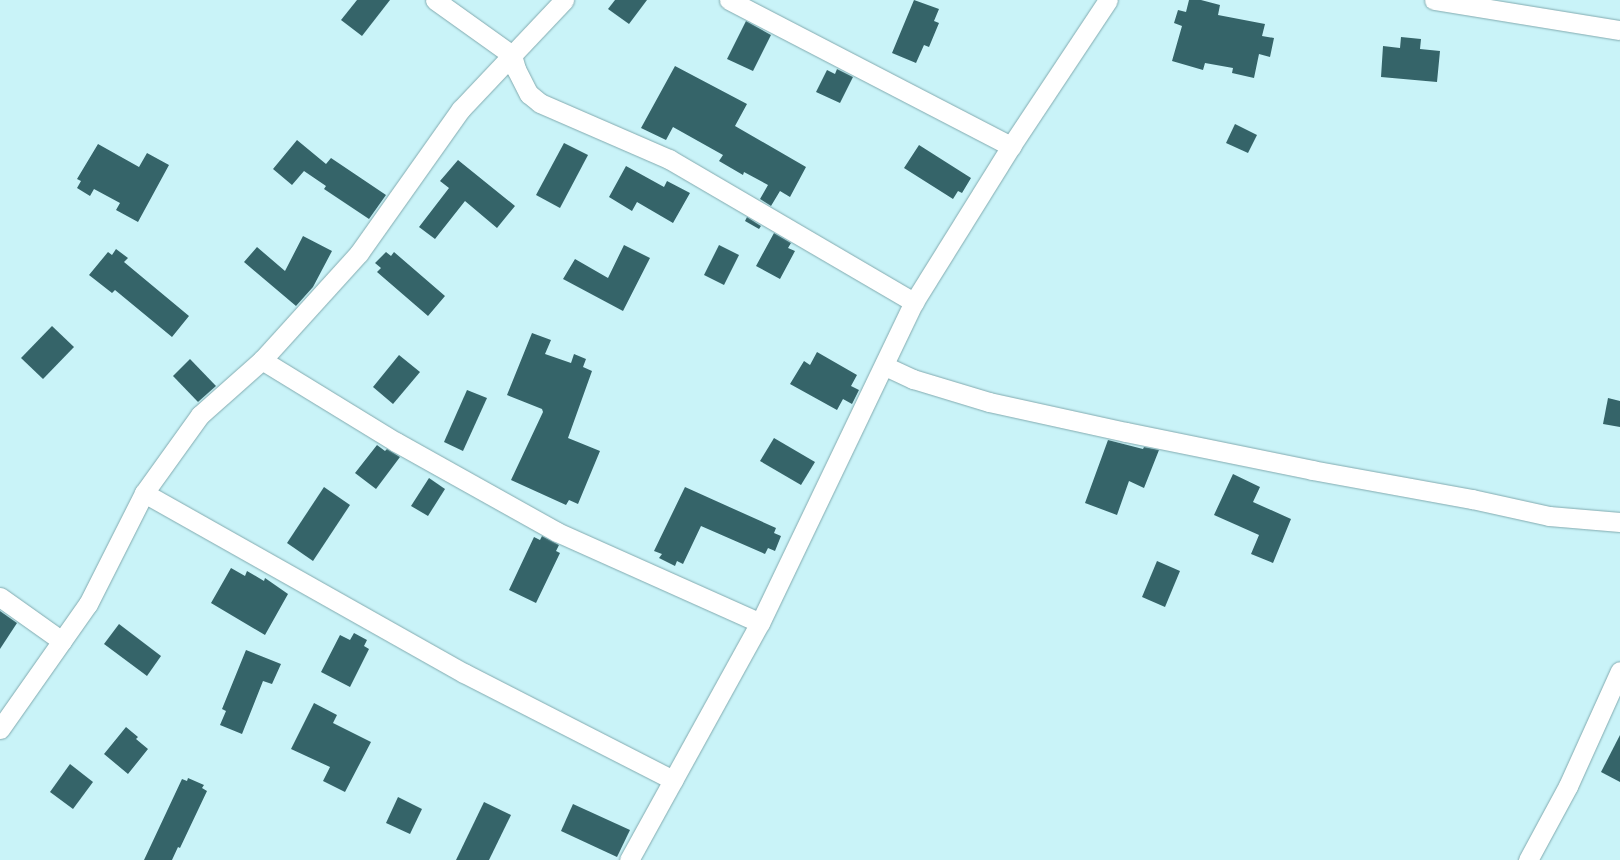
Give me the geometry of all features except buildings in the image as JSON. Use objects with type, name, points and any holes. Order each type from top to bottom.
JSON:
[{"type":"street","points":[[436,0],[512,55],[516,69],[529,94],[540,103],[669,159],[914,302]]},
{"type":"street","points":[[0,729],[88,604],[144,493],[200,415],[262,360],[358,253],[461,109],[564,0]]},
{"type":"street","points":[[729,0],[1011,146]]},
{"type":"street","points":[[629,860],[760,623],[885,366],[914,302],[1011,146],[1108,0]]},
{"type":"street","points":[[1434,0],[1620,30]]},
{"type":"street","points":[[262,360],[396,442],[557,532],[760,623]]},
{"type":"street","points":[[885,366],[913,379],[989,402],[1126,432],[1312,470],[1472,498],[1549,516],[1620,522]]},
{"type":"street","points":[[144,493],[464,674],[673,780]]},
{"type":"street","points":[[0,598],[62,641]]},
{"type":"street","points":[[1528,860],[1568,786],[1620,671]]}]
